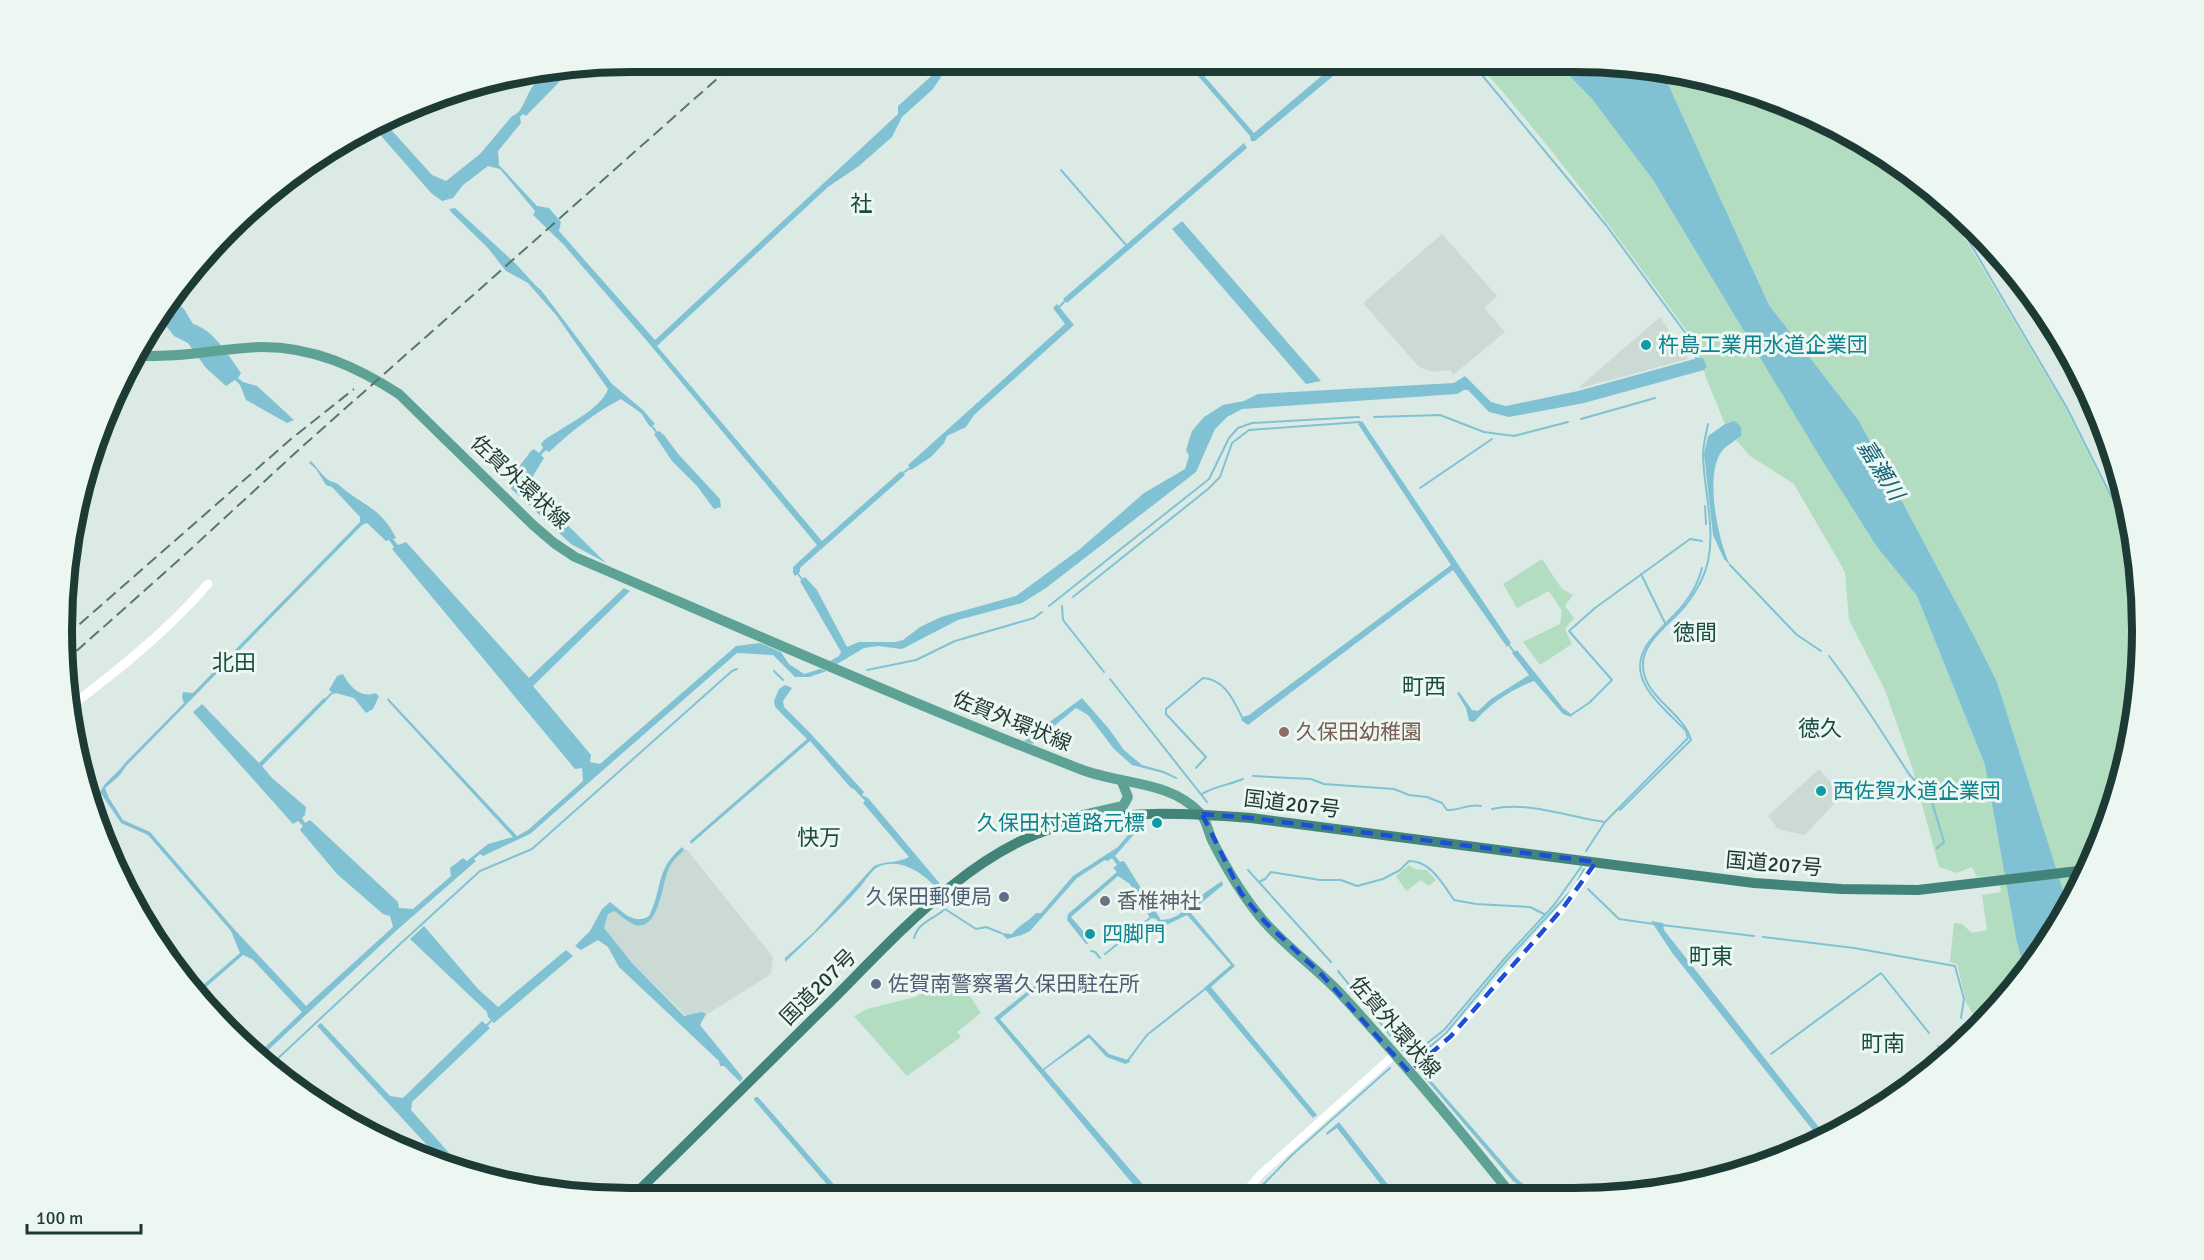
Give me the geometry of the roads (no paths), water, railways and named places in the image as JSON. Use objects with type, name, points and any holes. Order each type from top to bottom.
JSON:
[{"type":"highway","name":"国道207号","points":[[641,1188],[884,948],[949,888],[991,856],[1057,827],[1108,816],[1202,814],[1251,818],[1754,883],[1841,889],[1918,890],[2077,871]]},
{"type":"main road","name":"佐賀外環状線","points":[[144,356],[262,347],[295,350],[339,361],[399,394],[532,525],[575,556],[981,730],[1094,775],[1122,782],[1148,784],[1174,795],[1202,814],[1211,837],[1247,900],[1264,922],[1322,975],[1380,1037],[1506,1188]]},
{"type":"main road","points":[[77,701],[114,674],[184,611],[208,584]]},
{"type":"main road","points":[[1057,827],[1079,816],[1123,806],[1128,796],[1122,782]]},
{"type":"street","points":[[1409,1072],[1450,1036],[1563,908],[1596,862]]},
{"type":"street","points":[[1249,1188],[1270,1166],[1394,1055]]},
{"type":"water","points":[[936,72],[944,72],[933,89],[902,117],[892,137],[859,166],[828,187],[657,346],[822,541],[901,471],[905,475],[800,568],[800,572],[795,576],[793,567],[817,545],[647,341],[563,244],[533,215],[535,211],[500,169],[488,166],[463,185],[453,198],[442,201],[431,193],[378,133],[389,127],[432,175],[446,181],[480,154],[512,116],[517,114],[539,80],[565,76],[526,116],[523,114],[520,117],[521,123],[498,151],[499,165],[537,206],[549,208],[561,222],[559,231],[655,340],[898,114],[898,106]]},
{"type":"water","points":[[1195,72],[1201,72],[1254,133],[1326,72],[1338,72],[1255,141],[1251,141],[1250,136]]},
{"type":"water","name":"嘉瀬川","points":[[1566,72],[1610,73],[1666,80],[1769,305],[1859,421],[1997,682],[2065,895],[2022,962],[1985,765],[1917,596],[1877,547],[1653,180],[1592,99]]},
{"type":"water","points":[[1244,143],[1247,148],[1067,303],[1063,299]]},
{"type":"water","points":[[455,208],[541,290],[612,384],[643,410],[655,424],[650,427],[641,413],[621,399],[584,423],[549,452],[546,450],[541,455],[544,458],[533,476],[537,495],[606,563],[571,544],[506,484],[531,451],[534,449],[539,453],[543,448],[541,444],[545,440],[594,407],[608,389],[556,315],[528,283],[506,271],[488,248],[449,209]]},
{"type":"water","points":[[1182,221],[1321,381],[1306,384],[1172,229]]},
{"type":"water","points":[[178,303],[193,324],[208,332],[220,344],[241,373],[238,378],[257,386],[294,420],[287,423],[246,400],[240,385],[235,380],[226,386],[206,368],[188,343],[174,336],[164,323]]},
{"type":"water","points":[[1057,304],[1074,325],[974,415],[966,427],[947,436],[944,443],[931,457],[911,470],[908,465],[1065,324],[1053,308]]},
{"type":"water","points":[[1703,358],[1707,367],[1704,370],[1584,403],[1509,417],[1489,412],[1468,390],[1457,394],[1242,409],[1227,417],[1215,429],[1196,472],[1046,588],[1022,603],[958,620],[902,649],[878,646],[864,648],[837,664],[830,661],[839,656],[841,652],[800,581],[805,577],[817,590],[847,647],[859,642],[895,642],[903,640],[920,627],[941,617],[1016,596],[1080,549],[1144,493],[1185,469],[1189,456],[1186,450],[1192,431],[1204,417],[1223,405],[1244,401],[1258,394],[1454,383],[1465,376],[1491,402],[1506,406],[1578,391]]},
{"type":"water","points":[[1362,421],[1511,643],[1507,647],[1453,570],[1248,725],[1241,720],[1242,717],[1249,715],[1451,565],[1358,424]]},
{"type":"water","points":[[1734,421],[1741,427],[1741,436],[1722,451],[1717,461],[1713,490],[1717,524],[1730,565],[1724,559],[1713,535],[1704,454],[1708,436],[1725,424]]},
{"type":"water","points":[[659,431],[720,499],[721,507],[714,509],[697,486],[672,461],[654,434]]},
{"type":"water","points":[[311,461],[328,480],[338,484],[377,512],[390,527],[396,538],[393,539],[398,545],[406,542],[529,678],[624,588],[630,591],[533,686],[591,755],[590,762],[600,764],[736,646],[760,643],[781,652],[789,664],[804,674],[820,669],[827,671],[809,677],[795,677],[773,655],[737,653],[530,834],[483,856],[480,854],[474,859],[476,861],[397,930],[265,1053],[262,1050],[302,1012],[252,959],[243,955],[203,989],[200,986],[240,953],[231,931],[148,835],[121,823],[100,792],[184,703],[183,692],[193,693],[360,522],[360,517],[332,487],[326,485],[316,469],[309,463]],"holes":[[[367,523],[386,541],[389,540],[394,547],[392,549],[575,769],[582,768],[583,781],[528,830],[517,836],[388,698],[387,700],[513,837],[488,844],[467,861],[463,858],[450,868],[451,876],[413,909],[399,908],[398,902],[310,820],[305,823],[302,818],[306,807],[272,778],[262,766],[327,700],[324,698],[259,763],[202,704],[193,712],[293,824],[298,821],[303,826],[300,830],[337,874],[383,914],[390,916],[393,927],[306,1006],[234,929],[150,832],[123,820],[105,788],[362,525]]]},
{"type":"water","points":[[1517,650],[1563,708],[1571,714],[1571,717],[1563,714],[1534,681],[1501,698],[1474,722],[1469,721],[1466,708],[1457,693],[1459,692],[1472,710],[1478,711],[1491,699],[1529,675],[1512,653]]},
{"type":"water","points":[[343,674],[360,693],[375,693],[379,696],[373,709],[366,713],[354,698],[334,694],[329,690],[337,676]]},
{"type":"water","points":[[785,685],[792,688],[783,701],[784,707],[864,792],[862,795],[868,798],[941,885],[937,888],[918,872],[904,865],[888,864],[877,867],[843,906],[785,962],[785,958],[814,932],[874,866],[909,857],[863,803],[865,801],[810,741],[691,844],[690,841],[807,739],[775,707],[774,701],[779,689]]},
{"type":"water","points":[[1082,698],[1124,750],[1142,765],[1164,771],[1178,778],[1132,765],[1114,749],[1088,715],[1076,708],[1032,744],[1024,741]]},
{"type":"water","points":[[1132,830],[1137,831],[1115,856],[1120,862],[1124,861],[1161,920],[1178,915],[1222,881],[1223,885],[1190,912],[1235,966],[1211,987],[1317,1115],[1313,1118],[1204,988],[1231,965],[1187,915],[1162,927],[1156,919],[1150,918],[1130,884],[1118,876],[1071,917],[1083,931],[1088,944],[1067,920],[1068,914],[1117,872],[1113,868],[1117,865],[1112,858],[1077,878],[1030,931],[1007,939],[1001,933],[1012,934],[1036,913],[1041,913],[1073,876],[1118,847]]},
{"type":"water","points":[[682,847],[684,850],[669,868],[658,905],[649,922],[642,925],[633,924],[614,911],[608,914],[604,928],[632,963],[684,1016],[702,1012],[706,1014],[700,1025],[743,1078],[740,1082],[724,1066],[720,1066],[719,1061],[619,967],[608,947],[598,940],[581,950],[575,946],[590,931],[602,909],[610,902],[633,918],[644,919],[649,916],[663,872],[673,855]]},
{"type":"water","points":[[1651,921],[1663,923],[1664,930],[1821,1130],[1815,1133],[1673,954]]},
{"type":"water","points":[[424,926],[478,989],[498,1007],[566,950],[573,956],[494,1023],[488,1017],[487,1012],[410,939]]},
{"type":"water","points":[[1047,976],[1049,978],[1000,1019],[1043,1069],[1089,1034],[1109,1054],[1131,1061],[1128,1063],[1107,1056],[1090,1037],[1044,1070],[1146,1188],[1136,1188],[994,1018]]},
{"type":"water","points":[[482,1021],[490,1028],[412,1102],[411,1110],[455,1159],[433,1152],[317,1026],[321,1023],[390,1096],[403,1098]]},
{"type":"water","points":[[1420,1068],[1517,1179],[1528,1188],[1523,1188],[1513,1181],[1418,1070]]},
{"type":"water","points":[[758,1097],[837,1188],[830,1188],[754,1100]]},
{"type":"water","points":[[1339,1122],[1391,1188],[1384,1188],[1337,1128],[1327,1135],[1326,1133]]},
{"type":"waterway","points":[[1479,72],[1606,225],[1692,342],[1697,362]]},
{"type":"waterway","points":[[1061,170],[1126,245]]},
{"type":"waterway","points":[[1961,227],[2067,408],[2119,513]]},
{"type":"waterway","points":[[1059,307],[1065,301]]},
{"type":"waterway","points":[[1581,419],[1655,398]]},
{"type":"waterway","points":[[1374,417],[1440,415],[1484,432],[1514,436],[1568,422]]},
{"type":"waterway","points":[[1049,606],[1209,479],[1229,438],[1238,428],[1252,423],[1359,417]]},
{"type":"waterway","points":[[1073,597],[1208,489],[1220,477],[1232,443],[1249,430],[1360,422]]},
{"type":"waterway","points":[[1620,810],[1691,740],[1687,730],[1649,686],[1644,676],[1643,664],[1644,656],[1653,640],[1690,600],[1707,564],[1710,549],[1710,518],[1703,456],[1708,424]]},
{"type":"waterway","points":[[652,426],[657,433]]},
{"type":"waterway","points":[[1420,488],[1492,439]]},
{"type":"waterway","points":[[903,473],[910,468]]},
{"type":"waterway","points":[[1705,506],[1706,524]]},
{"type":"waterway","points":[[1571,715],[1589,703],[1612,680],[1569,631],[1595,608],[1690,539],[1702,541]]},
{"type":"waterway","points":[[1730,565],[1797,635],[1821,651]]},
{"type":"waterway","points":[[1586,851],[1605,822],[1688,738],[1686,731],[1650,693],[1642,678],[1640,666],[1647,645],[1689,597],[1702,568]]},
{"type":"waterway","points":[[798,574],[802,579]]},
{"type":"waterway","points":[[1641,574],[1665,623]]},
{"type":"waterway","points":[[1062,606],[1063,620],[1104,672]]},
{"type":"waterway","points":[[867,670],[916,660],[955,641],[1034,618],[1042,612]]},
{"type":"waterway","points":[[1509,645],[1514,652]]},
{"type":"waterway","points":[[1829,656],[1909,774],[1916,782],[1926,782],[1944,842],[1937,848]]},
{"type":"waterway","points":[[275,1061],[480,871],[532,849],[737,669]]},
{"type":"waterway","points":[[774,671],[783,680]]},
{"type":"waterway","points":[[1196,768],[1206,757],[1166,714],[1166,709],[1203,678],[1222,686],[1242,717]]},
{"type":"waterway","points":[[1110,679],[1207,802]]},
{"type":"waterway","points":[[326,699],[332,693]]},
{"type":"waterway","points":[[1253,776],[1311,779],[1324,784],[1394,789],[1409,795],[1427,797],[1442,803],[1447,810],[1481,806]]},
{"type":"waterway","points":[[1202,794],[1243,779]]},
{"type":"waterway","points":[[1492,809],[1535,808],[1605,822]]},
{"type":"waterway","points":[[1259,882],[1271,872],[1320,880],[1341,880],[1357,886],[1383,879],[1400,870],[1409,861],[1417,862],[1430,869],[1454,900],[1476,904],[1530,907],[1544,914]]},
{"type":"waterway","points":[[1338,971],[1404,1052],[1421,1048],[1444,1030],[1504,959],[1554,905],[1581,867]]},
{"type":"waterway","points":[[1578,880],[1584,869]]},
{"type":"waterway","points":[[1248,870],[1331,962]]},
{"type":"waterway","points":[[1588,889],[1619,919],[1654,924]]},
{"type":"waterway","points":[[1405,1055],[1426,1050],[1446,1033],[1506,961],[1570,892]]},
{"type":"waterway","points":[[946,900],[945,909],[976,929],[986,927],[1001,933]]},
{"type":"waterway","points":[[914,938],[923,924],[945,909]]},
{"type":"waterway","points":[[1105,954],[1150,918]]},
{"type":"waterway","points":[[1662,925],[1754,936]]},
{"type":"waterway","points":[[1763,937],[1854,948],[1955,966],[1964,999],[1961,1018]]},
{"type":"waterway","points":[[1091,951],[1100,958]]},
{"type":"waterway","points":[[1771,1054],[1881,973],[1929,1033]]},
{"type":"waterway","points":[[1089,1036],[1107,1056],[1126,1063],[1147,1035],[1205,989]]},
{"type":"waterway","points":[[487,1025],[491,1021]]},
{"type":"waterway","points":[[1938,1046],[1941,1051]]},
{"type":"waterway","points":[[1260,1188],[1292,1155],[1390,1068]]},
{"type":"railway","points":[[73,654],[304,445],[725,72]]},
{"type":"railway","points":[[72,631],[291,439],[354,389]]},
{"type":"place","name":"杵島工業用水道企業団","points":[[1646,345]]},
{"type":"place","name":"久保田幼稚園","points":[[1284,732]]},
{"type":"place","name":"西佐賀水道企業団","points":[[1821,791]]},
{"type":"place","name":"久保田村道路元標","points":[[1157,823]]},
{"type":"place","name":"久保田郵便局","points":[[1004,897]]},
{"type":"place","name":"香椎神社","points":[[1105,901]]},
{"type":"place","name":"四脚門","points":[[1090,934]]},
{"type":"place","name":"佐賀南警察署久保田駐在所","points":[[876,984]]},
{"type":"district","name":"社","points":[[861,203]]},
{"type":"district","name":"徳間","points":[[1695,632]]},
{"type":"district","name":"北田","points":[[234,662]]},
{"type":"district","name":"町西","points":[[1424,686]]},
{"type":"district","name":"徳久","points":[[1820,728]]},
{"type":"district","name":"快万","points":[[819,837]]},
{"type":"district","name":"町東","points":[[1711,956]]},
{"type":"district","name":"町南","points":[[1883,1043]]}]
